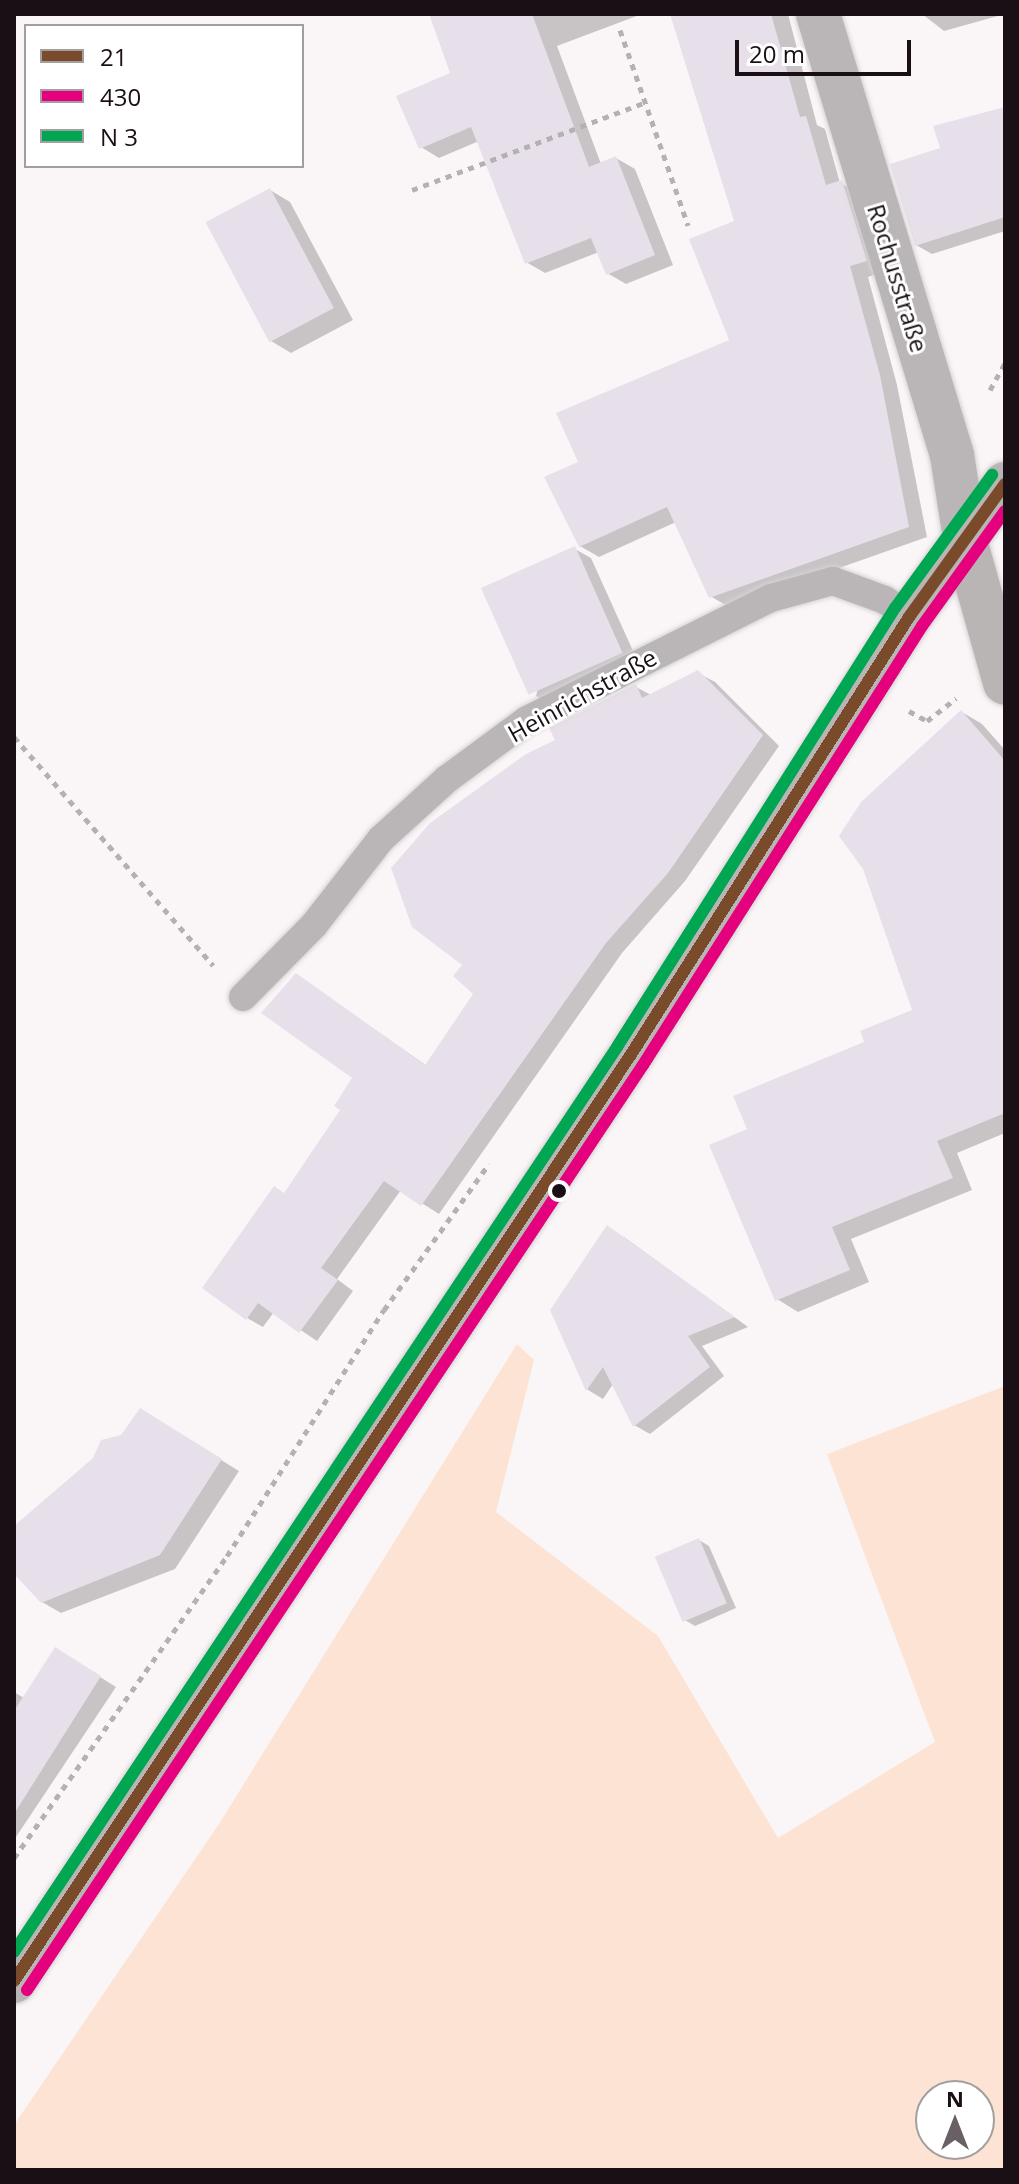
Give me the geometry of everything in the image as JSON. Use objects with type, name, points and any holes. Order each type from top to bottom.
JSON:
[{"type":"main road","points":[[14,1981],[630,1056],[909,617],[966,544],[1005,484]]},
{"type":"main road","points":[[966,544],[1005,683]]},
{"type":"street","name":"Rochusstraße","points":[[818,14],[952,455],[966,544]]},
{"type":"lane","name":"Heinrichstraße","points":[[243,997],[314,925],[381,839],[447,779],[527,720],[771,598],[833,581],[885,600],[909,617]]},
{"type":"path","points":[[620,30],[688,225]]},
{"type":"path","points":[[412,190],[644,103]]},
{"type":"path","points":[[952,455],[1005,363]]},
{"type":"path","points":[[14,737],[243,997]]},
{"type":"path","points":[[14,1858],[227,1556],[384,1310],[499,1150]]},
{"type":"shaded area","points":[[517,1344],[534,1360],[496,1512],[658,1636],[778,1838],[935,1742],[827,1454],[1005,1386],[1005,2170],[14,2170],[14,2125],[219,1824]]},
{"type":"building","points":[[429,14],[532,14],[589,167],[616,156],[655,255],[606,275],[591,238],[525,264],[471,127],[419,149],[396,96],[450,73]]},
{"type":"building","points":[[670,14],[771,14],[800,117],[806,116],[826,185],[842,180],[867,261],[850,266],[880,375],[909,527],[709,598],[667,507],[579,547],[544,477],[578,462],[556,413],[729,340],[689,239],[734,221]]},
{"type":"building","points":[[1005,107],[1005,217],[915,246],[890,164],[940,148],[933,126]]},
{"type":"building","points":[[270,188],[334,308],[269,342],[206,222]]},
{"type":"building","points":[[575,546],[623,653],[528,695],[481,588]]},
{"type":"building","points":[[698,670],[763,735],[668,873],[606,943],[421,1206],[384,1181],[321,1268],[338,1280],[299,1333],[258,1303],[246,1320],[202,1288],[274,1186],[284,1193],[340,1110],[334,1106],[352,1078],[261,1013],[296,973],[425,1065],[473,994],[453,976],[462,965],[412,927],[391,868],[430,823],[526,754],[555,740],[549,728],[636,684],[642,698]]},
{"type":"building","points":[[961,710],[1005,761],[1005,1113],[937,1141],[953,1178],[832,1227],[850,1270],[775,1301],[709,1145],[747,1129],[733,1096],[864,1042],[860,1031],[912,1010],[863,869],[839,836],[861,802]]},
{"type":"building","points":[[607,1225],[735,1317],[688,1336],[710,1367],[633,1427],[603,1367],[586,1391],[550,1310]]},
{"type":"building","points":[[140,1408],[222,1459],[160,1555],[41,1603],[14,1574],[14,1526],[93,1458],[101,1440],[121,1435]]},
{"type":"building","points":[[699,1538],[727,1603],[683,1622],[655,1557]]},
{"type":"building","points":[[55,1647],[101,1676],[14,1814],[14,1711]]},
{"type":"transit line","points":[[14,1952],[617,1047],[895,608],[992,475]]},
{"type":"transit line","name":"21","points":[[14,1981],[630,1056],[909,617],[1005,484]]},
{"type":"transit line","name":"430","points":[[27,1990],[643,1065],[922,626],[1005,511]]}]
